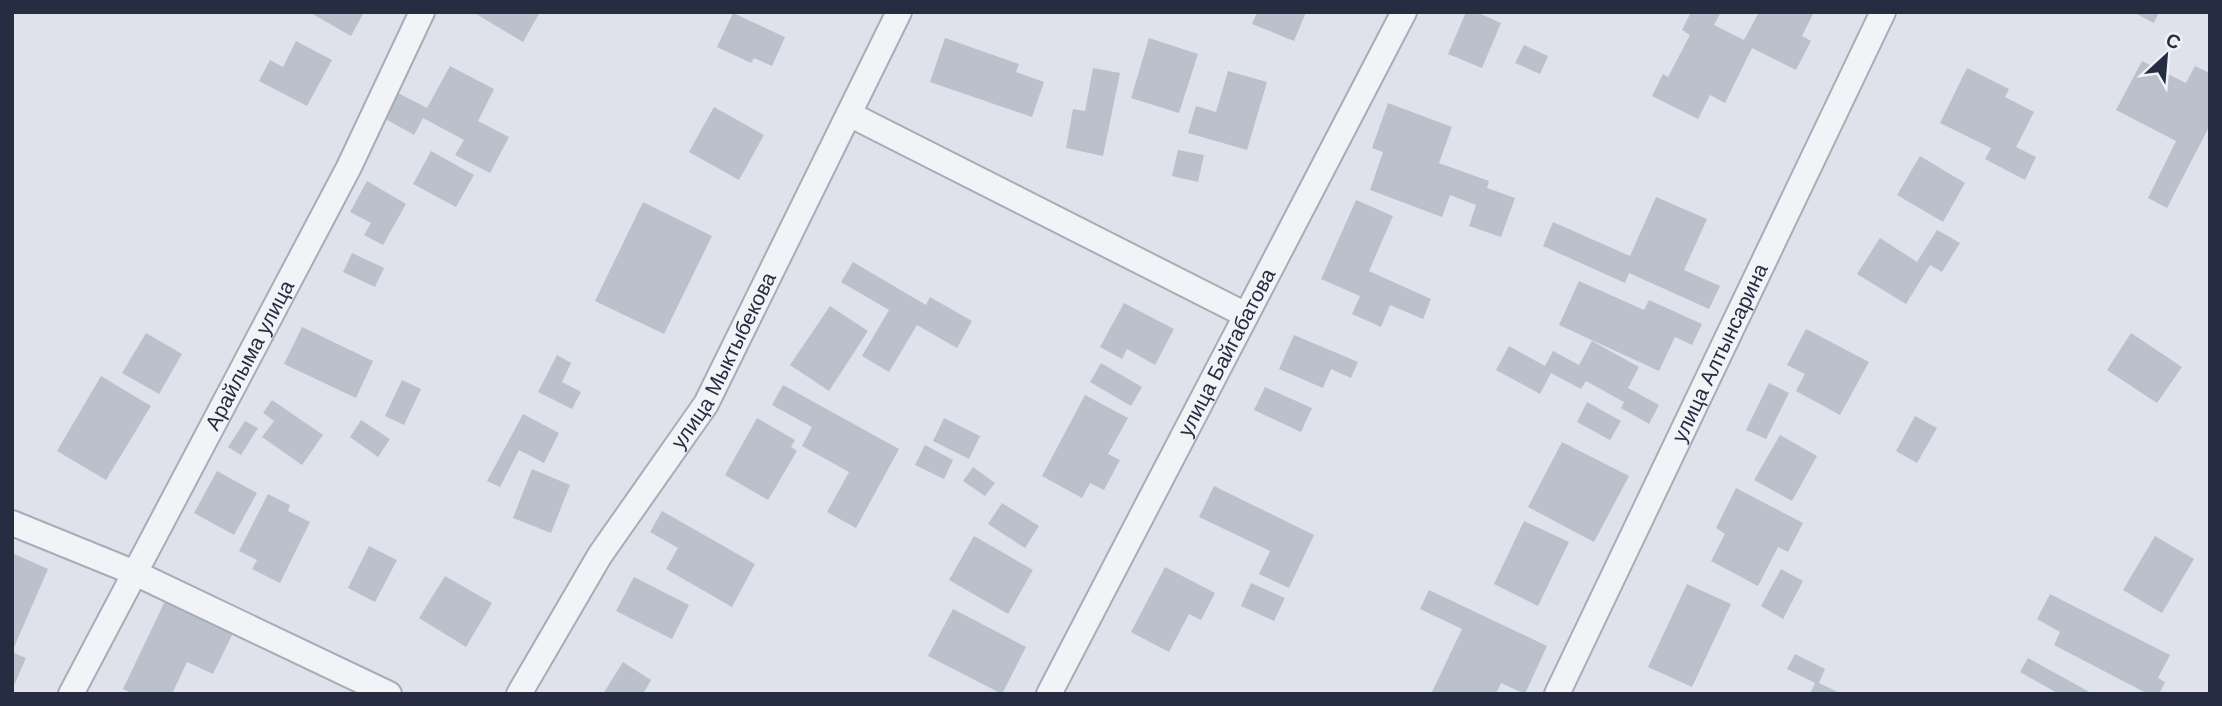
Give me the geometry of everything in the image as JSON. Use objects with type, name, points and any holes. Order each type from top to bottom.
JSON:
[{"type":"street","name":"Арайлыма улица","points":[[71,694],[349,167],[422,12]]},
{"type":"street","name":"улица Мыктыбекова","points":[[519,694],[600,555],[706,404],[899,12]]},
{"type":"street","name":"улица Байгабатова","points":[[1049,694],[1404,12]]},
{"type":"street","name":"улица Алтынсарина","points":[[1558,694],[1883,12]]},
{"type":"street","points":[[849,114],[1246,315]]},
{"type":"street","points":[[12,523],[135,573],[389,694]]},
{"type":"building","points":[[309,12],[364,12],[351,36]]},
{"type":"building","points":[[473,12],[540,12],[523,42]]},
{"type":"building","points":[[1257,12],[1306,12],[1294,41],[1252,24]]},
{"type":"building","points":[[1466,12],[1476,12],[1501,23],[1482,68],[1448,54]]},
{"type":"building","points":[[1691,12],[1721,12],[1714,25],[1744,40],[1759,12],[1814,12],[1802,36],[1811,41],[1796,70],[1752,48],[1725,103],[1710,95],[1698,119],[1652,96],[1663,74],[1668,77],[1690,35],[1682,30]]},
{"type":"building","points":[[2133,12],[2159,12],[2154,23]]},
{"type":"building","points":[[733,13],[785,37],[772,66],[754,58],[751,63],[717,47]]},
{"type":"building","points":[[945,38],[1019,64],[1016,72],[1044,82],[1032,117],[930,82]]},
{"type":"building","points":[[1149,38],[1198,54],[1179,113],[1131,98]]},
{"type":"building","points":[[296,41],[332,60],[307,106],[259,81],[270,60],[283,67]]},
{"type":"building","points":[[1524,45],[1548,56],[1540,74],[1515,63]]},
{"type":"building","points":[[2142,61],[2186,83],[2195,66],[2210,73],[2210,125],[2167,208],[2148,198],[2176,141],[2116,110]]},
{"type":"building","points":[[450,66],[494,89],[478,121],[509,137],[490,173],[455,155],[464,140],[423,118],[414,135],[384,118],[398,93],[427,108]]},
{"type":"building","points":[[1093,68],[1120,73],[1103,156],[1066,148],[1073,109],[1085,111]]},
{"type":"building","points":[[1967,68],[2009,89],[2005,97],[2034,112],[2016,147],[2036,157],[2025,180],[1985,159],[1991,148],[1940,123]]},
{"type":"building","points":[[1228,71],[1267,82],[1247,150],[1188,133],[1196,106],[1216,112]]},
{"type":"building","points":[[1388,103],[1452,127],[1439,163],[1489,181],[1487,188],[1515,198],[1501,237],[1469,226],[1476,205],[1450,195],[1442,217],[1370,190],[1383,152],[1372,148]]},
{"type":"building","points":[[714,107],[764,135],[739,180],[689,152]]},
{"type":"building","points":[[1178,150],[1204,155],[1198,182],[1172,176]]},
{"type":"building","points":[[431,151],[474,175],[456,207],[413,184]]},
{"type":"building","points":[[1920,156],[1965,183],[1943,222],[1897,195]]},
{"type":"building","points":[[367,181],[406,204],[383,245],[364,235],[371,223],[350,212]]},
{"type":"building","points":[[1656,197],[1707,219],[1684,270],[1720,286],[1709,309],[1629,273],[1625,283],[1543,246],[1553,222],[1630,256]]},
{"type":"building","points":[[1356,200],[1393,216],[1369,271],[1431,299],[1423,319],[1390,305],[1381,327],[1352,314],[1360,296],[1321,279]]},
{"type":"building","points":[[643,202],[712,236],[664,334],[595,301]]},
{"type":"building","points":[[1937,230],[1960,243],[1942,272],[1930,265],[1906,304],[1857,274],[1880,238],[1917,262]]},
{"type":"building","points":[[352,253],[384,268],[375,287],[343,272]]},
{"type":"building","points":[[853,262],[926,305],[930,297],[972,321],[957,348],[917,325],[889,372],[862,356],[889,310],[841,282]]},
{"type":"building","points":[[1579,281],[1644,310],[1649,300],[1702,324],[1692,345],[1675,337],[1659,371],[1559,325]]},
{"type":"building","points":[[1124,303],[1174,329],[1155,365],[1127,349],[1122,359],[1100,347]]},
{"type":"building","points":[[830,306],[868,331],[829,391],[790,365]]},
{"type":"building","points":[[302,327],[373,361],[356,398],[284,364]]},
{"type":"building","points":[[1806,329],[1869,362],[1840,415],[1796,391],[1805,374],[1787,365]]},
{"type":"building","points":[[146,333],[182,354],[159,394],[122,373]]},
{"type":"building","points":[[2131,333],[2182,367],[2157,403],[2107,370]]},
{"type":"building","points":[[1294,335],[1358,362],[1351,378],[1331,369],[1323,388],[1279,369]]},
{"type":"building","points":[[1592,341],[1639,367],[1628,388],[1659,405],[1649,424],[1621,408],[1624,402],[1586,381],[1581,389],[1551,373],[1540,394],[1496,370],[1509,346],[1545,366],[1553,351],[1579,365]]},
{"type":"building","points":[[557,355],[571,363],[562,382],[581,392],[572,409],[538,392]]},
{"type":"building","points":[[1101,363],[1142,387],[1131,406],[1090,382]]},
{"type":"building","points":[[101,376],[151,406],[106,480],[57,451]]},
{"type":"building","points":[[402,380],[421,389],[404,425],[385,416]]},
{"type":"building","points":[[1769,383],[1789,393],[1766,439],[1746,430]]},
{"type":"building","points":[[783,385],[899,449],[856,528],[827,512],[849,472],[802,446],[812,427],[772,405]]},
{"type":"building","points":[[1265,387],[1312,408],[1301,432],[1254,410]]},
{"type":"building","points":[[1085,395],[1128,418],[1108,454],[1120,460],[1104,490],[1090,483],[1082,498],[1042,476]]},
{"type":"building","points":[[272,400],[323,435],[302,465],[262,437],[274,421],[263,413]]},
{"type":"building","points":[[1587,402],[1621,421],[1610,440],[1577,422]]},
{"type":"building","points":[[523,414],[559,433],[544,463],[519,450],[500,487],[487,481]]},
{"type":"building","points":[[1915,416],[1937,428],[1917,463],[1896,451]]},
{"type":"building","points":[[757,418],[795,440],[791,447],[797,451],[768,500],[725,475]]},
{"type":"building","points":[[944,418],[980,436],[969,459],[933,441]]},
{"type":"building","points":[[361,420],[390,439],[378,457],[350,437]]},
{"type":"building","points":[[245,421],[258,428],[241,455],[228,447]]},
{"type":"building","points":[[1780,435],[1817,456],[1792,501],[1754,480]]},
{"type":"building","points":[[1562,442],[1629,476],[1594,542],[1528,507]]},
{"type":"building","points":[[925,445],[953,460],[944,479],[915,465]]},
{"type":"building","points":[[973,467],[995,483],[985,496],[963,481]]},
{"type":"building","points":[[532,469],[570,485],[551,533],[513,518]]},
{"type":"building","points":[[217,471],[257,493],[234,535],[194,513]]},
{"type":"building","points":[[1214,486],[1314,535],[1289,588],[1259,574],[1270,551],[1199,517]]},
{"type":"building","points":[[1736,488],[1803,523],[1788,552],[1778,547],[1758,586],[1711,561],[1725,534],[1716,528]]},
{"type":"building","points":[[268,494],[290,505],[288,511],[310,522],[280,583],[252,569],[257,560],[239,551]]},
{"type":"building","points":[[1002,503],[1039,526],[1025,548],[988,524]]},
{"type":"building","points":[[662,511],[755,564],[732,607],[666,569],[678,548],[650,532]]},
{"type":"building","points":[[1524,521],[1569,542],[1538,606],[1494,584]]},
{"type":"building","points":[[974,536],[1033,570],[1008,614],[949,580]]},
{"type":"building","points":[[2155,536],[2194,559],[2162,613],[2123,590]]},
{"type":"building","points":[[369,546],[397,560],[375,602],[348,588]]},
{"type":"building","points":[[12,553],[48,569],[12,652]]},
{"type":"building","points":[[1165,567],[1215,593],[1201,620],[1189,614],[1169,652],[1131,632]]},
{"type":"building","points":[[1781,569],[1803,581],[1783,619],[1761,606]]},
{"type":"building","points":[[445,576],[492,603],[466,647],[419,618]]},
{"type":"building","points":[[634,577],[689,605],[672,639],[616,611]]},
{"type":"building","points":[[1251,583],[1285,598],[1274,621],[1241,606]]},
{"type":"building","points":[[1687,584],[1731,604],[1692,687],[1648,667]]},
{"type":"building","points":[[1429,590],[1547,646],[1525,694],[1501,683],[1496,694],[1431,694],[1462,629],[1420,609]]},
{"type":"building","points":[[2050,594],[2170,655],[2158,678],[2165,682],[2159,694],[2148,694],[2054,645],[2060,632],[2037,619]]},
{"type":"building","points":[[165,601],[233,633],[213,674],[187,662],[172,694],[133,694],[123,689]]},
{"type":"building","points":[[953,609],[1026,647],[1002,694],[928,656]]},
{"type":"building","points":[[12,652],[26,658],[12,690]]},
{"type":"building","points":[[1795,654],[1825,669],[1819,683],[1842,694],[1810,694],[1815,683],[1787,669]]},
{"type":"building","points":[[2028,658],[2093,694],[2059,694],[2020,672]]},
{"type":"building","points":[[623,662],[651,680],[643,694],[603,694]]}]
